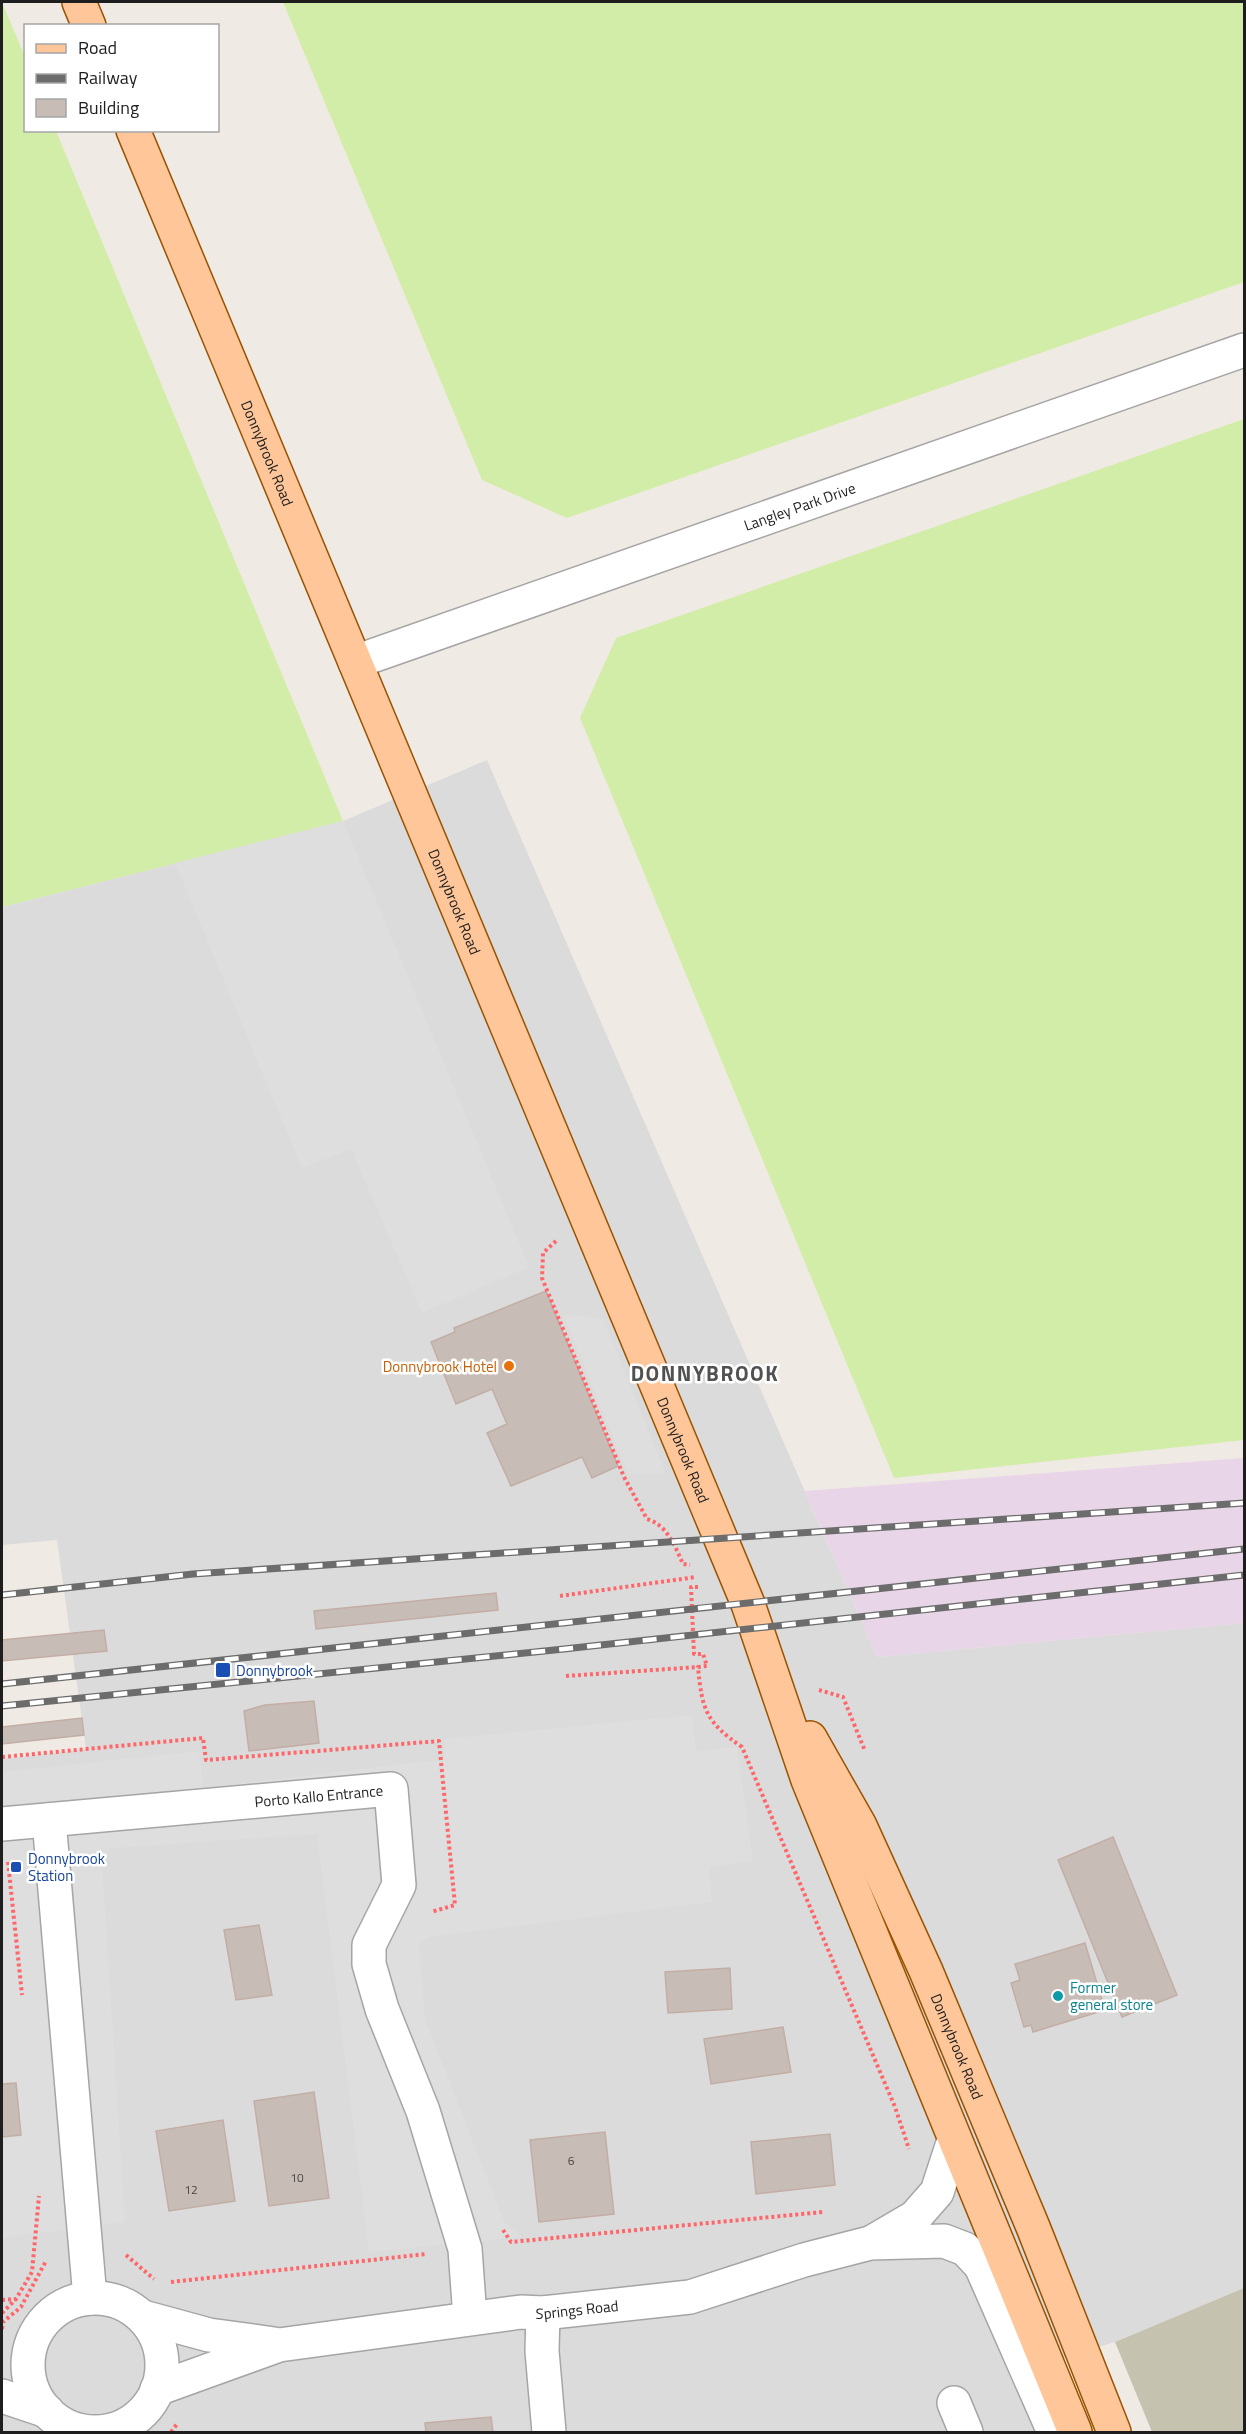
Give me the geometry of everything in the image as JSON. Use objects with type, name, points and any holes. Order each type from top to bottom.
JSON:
[{"type":"main road","points":[[79,2],[88,24]]},
{"type":"main road","name":"Donnybrook Road","points":[[134,132],[748,1604],[808,1780],[1075,2433]]},
{"type":"main road","name":"Donnybrook Road","points":[[773,1674],[860,1826],[926,1971],[1033,2228],[1114,2433]]},
{"type":"street","name":"Langley Park Drive","points":[[355,662],[1245,350]]},
{"type":"street","name":"Porto Kallo Entrance","points":[[49,1820],[391,1789],[399,1885],[369,1945],[369,1964],[382,2009],[423,2110],[465,2248],[470,2318]]},
{"type":"street","points":[[2,1824],[49,1820],[90,2298]]},
{"type":"street","name":"Springs Road","points":[[870,2243],[915,2217],[937,2192],[954,2139]]},
{"type":"street","name":"Springs Road","points":[[158,2389],[279,2345],[521,2312],[543,2313],[690,2297],[804,2260],[870,2243],[944,2241],[965,2249],[981,2266],[1054,2433]]},
{"type":"street","points":[[80,2298],[90,2298],[102,2298],[125,2304],[143,2317],[156,2336],[163,2358],[158,2389],[152,2403],[135,2419],[117,2429],[101,2432],[75,2429],[55,2419],[47,2411],[31,2385],[28,2363],[31,2342],[41,2323],[58,2307],[80,2298]]},
{"type":"street","points":[[543,2313],[542,2351],[549,2433]]},
{"type":"street","name":"Springs Road","points":[[143,2317],[209,2335],[279,2345]]},
{"type":"street","points":[[2,2352],[36,2333]]},
{"type":"street","points":[[2,2396],[47,2411]]},
{"type":"path","points":[[566,1676],[707,1666],[703,1654],[694,1654],[691,1587],[700,1586],[697,1577],[691,1565],[683,1564],[673,1542],[658,1522],[647,1519],[624,1477],[542,1278],[543,1253],[585,1215]]},
{"type":"path","points":[[560,1596],[697,1577]]},
{"type":"path","points":[[698,1667],[701,1701],[718,1730],[742,1747],[895,2107],[909,2151]]},
{"type":"path","points":[[2,1757],[203,1738],[206,1760],[439,1741],[455,1905],[429,1912],[424,1918]]},
{"type":"path","points":[[2,1855],[8,1862],[23,2003]]},
{"type":"path","points":[[2,2313],[16,2299],[32,2272],[40,2190]]},
{"type":"path","points":[[169,2282],[511,2242],[831,2212]]},
{"type":"path","points":[[500,2227],[511,2242]]},
{"type":"path","points":[[2,2329],[3,2322],[21,2307],[48,2257]]},
{"type":"path","points":[[2,2300],[16,2299]]},
{"type":"shaded area","points":[[487,760],[877,1657],[1244,1623],[1244,2288],[1115,2342],[1060,2359],[1088,2432],[2,2432],[2,1759],[86,1749],[57,1540],[2,1545],[2,907],[343,821]]},
{"type":"shaded area","points":[[343,821],[529,1267],[422,1313],[351,1149],[302,1168],[175,863]]},
{"type":"shaded area","points":[[563,1314],[603,1319],[666,1474],[628,1474]]},
{"type":"shaded area","points":[[1244,1458],[1244,1623],[877,1657],[805,1491]]},
{"type":"shaded area","points":[[692,1715],[696,1751],[737,1747],[753,1861],[709,1867],[712,1902],[429,1937],[419,1944],[425,2019],[504,2221],[522,2237],[369,2252],[317,1834],[101,1849],[125,2222],[2,2238],[2,1772],[199,1751],[203,1788],[445,1759],[444,1739]]},
{"type":"shaded area","points":[[1244,2288],[1244,2432],[1152,2432],[1115,2342]]},
{"type":"green space","points":[[2,2],[24,55],[24,132],[56,132],[343,821],[2,907]]},
{"type":"green space","points":[[283,2],[1244,2],[1244,282],[567,518],[482,480]]},
{"type":"green space","points":[[1244,419],[1244,1440],[894,1478],[580,718],[616,638]]},
{"type":"building","name":"Donnybrook Hotel","points":[[546,1291],[618,1466],[592,1478],[582,1457],[511,1486],[487,1433],[507,1424],[492,1389],[456,1404],[431,1342],[455,1332],[454,1328]]},
{"type":"building","points":[[496,1593],[498,1610],[316,1629],[314,1611]]},
{"type":"building","points":[[104,1630],[107,1651],[2,1661],[2,1640]]},
{"type":"building","points":[[314,1701],[319,1743],[249,1751],[244,1711],[265,1705]]},
{"type":"building","points":[[82,1718],[84,1735],[2,1744],[2,1727]]},
{"type":"building","points":[[1113,1837],[1177,1995],[1122,2017],[1058,1860]]},
{"type":"building","points":[[259,1925],[272,1995],[236,2000],[224,1930]]},
{"type":"building","name":"Former general store","points":[[1085,1943],[1105,2010],[1033,2032],[1031,2025],[1024,2027],[1011,1983],[1020,1980],[1015,1964]]},
{"type":"building","points":[[730,1968],[732,2009],[668,2013],[665,1972]]},
{"type":"building","points":[[783,2027],[791,2072],[711,2084],[704,2039]]},
{"type":"building","points":[[16,2083],[21,2135],[2,2137],[2,2084]]},
{"type":"building","points":[[314,2092],[329,2198],[269,2206],[254,2101]]},
{"type":"building","points":[[223,2120],[235,2201],[169,2211],[156,2131]]},
{"type":"building","points":[[605,2132],[614,2214],[539,2222],[530,2140]]},
{"type":"building","points":[[830,2134],[835,2185],[756,2194],[751,2142]]},
{"type":"building","points":[[491,2417],[493,2432],[426,2432],[425,2423]]},
{"type":"railway","points":[[2,1595],[193,1574],[1244,1503]]},
{"type":"railway","points":[[2,1684],[1244,1549]]},
{"type":"railway","points":[[2,1706],[564,1649],[1244,1575]]},
{"type":"place","name":"Donnybrook Hotel","points":[[509,1366]]},
{"type":"place","name":"Donnybrook","points":[[223,1670]]},
{"type":"place","name":"Donnybrook Station","points":[[16,1867]]},
{"type":"place","name":"Former general store","points":[[1058,1996]]},
{"type":"district","name":"DONNYBROOK","points":[[705,1373]]}]
